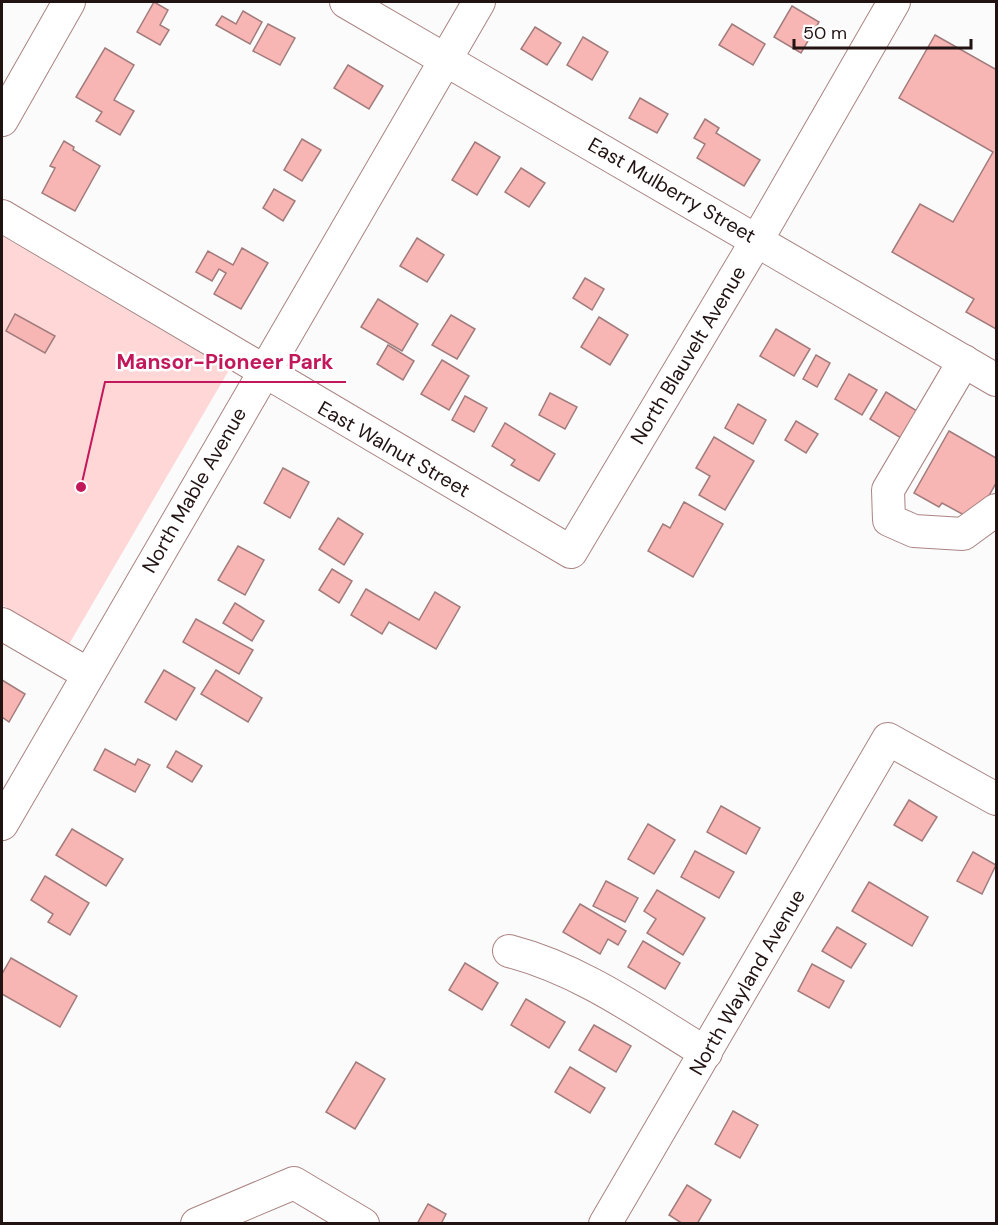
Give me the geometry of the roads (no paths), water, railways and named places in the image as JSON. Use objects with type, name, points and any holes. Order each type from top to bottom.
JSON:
[{"type":"street","points":[[2,120],[69,2]]},
{"type":"street","name":"East Mulberry Street","points":[[346,2],[996,380]]},
{"type":"street","name":"North Mable Avenue","points":[[2,824],[262,372],[479,2]]},
{"type":"street","name":"North Blauvelt Avenue","points":[[571,552],[757,240],[894,2]]},
{"type":"street","name":"East Walnut Street","points":[[2,216],[262,372],[571,552]]},
{"type":"street","points":[[964,360],[888,490],[889,520],[914,531],[963,534],[996,510]]},
{"type":"street","points":[[2,624],[88,674]]},
{"type":"street","name":"North Wayland Avenue","points":[[605,1224],[888,739],[996,799]]},
{"type":"street","points":[[509,951],[545,960],[584,979],[705,1053]]},
{"type":"street","points":[[197,1224],[294,1183],[363,1224]]},
{"type":"place","name":"Mansor-Pioneer Park","points":[[81,487]]}]
